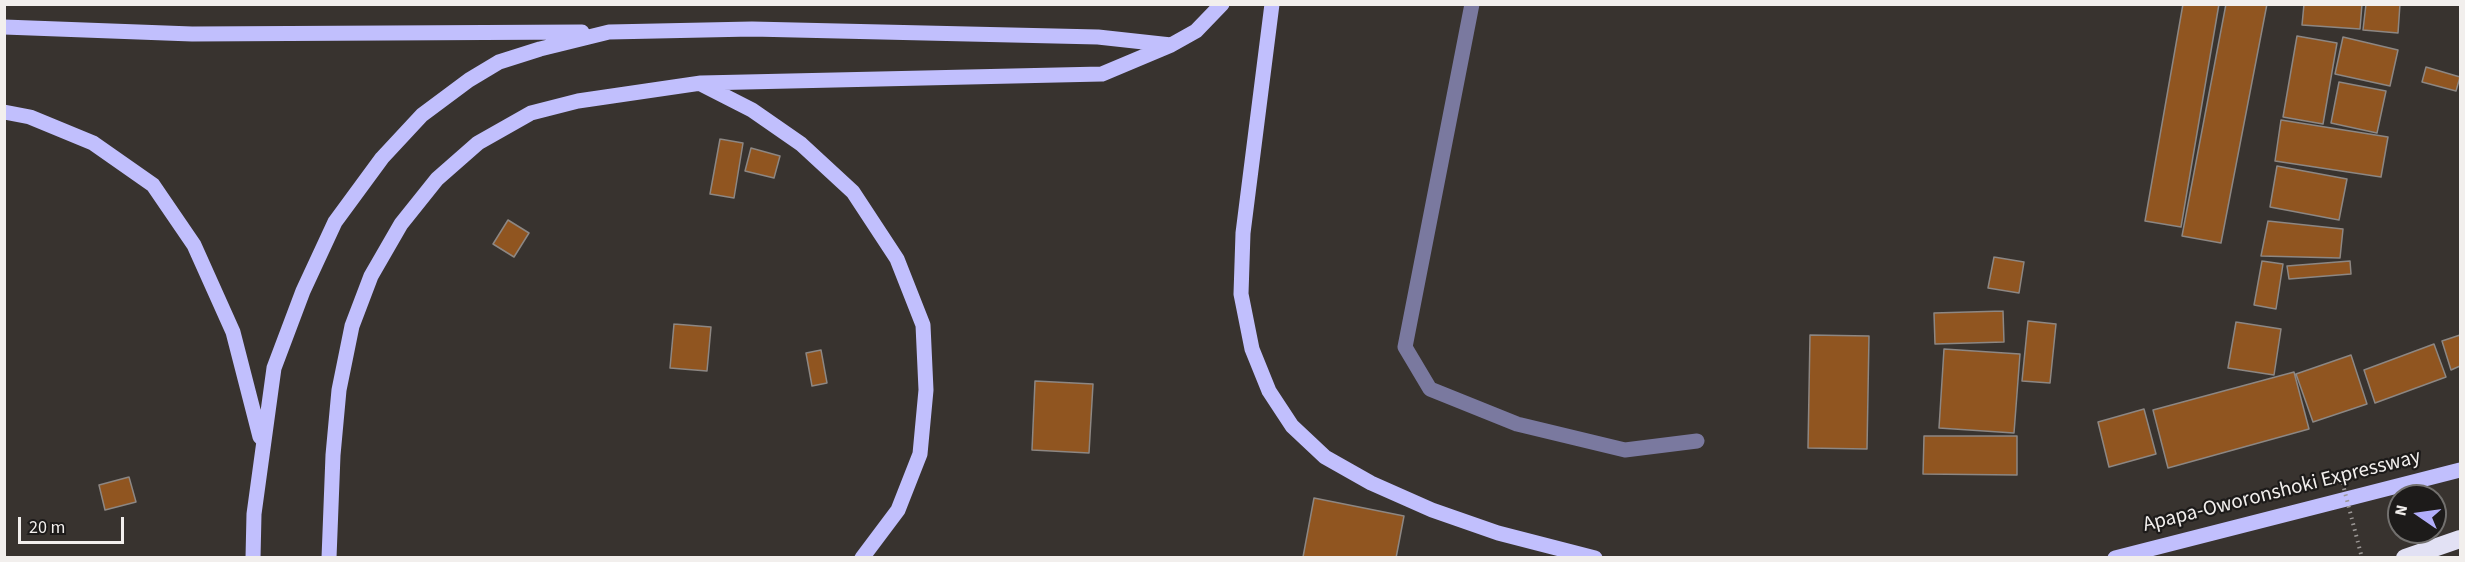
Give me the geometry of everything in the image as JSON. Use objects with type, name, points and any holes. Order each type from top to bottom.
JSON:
[{"type":"highway","points":[[2404,558],[2460,539]]},
{"type":"main road","points":[[1272,4],[1243,233],[1242,294],[1252,349],[1269,391],[1292,426],[1325,457],[1371,483],[1432,510],[1498,532],[1595,558]]},
{"type":"main road","points":[[329,558],[333,519],[333,455],[339,390],[352,326],[371,276],[401,224],[437,179],[478,143],[531,113],[578,101],[700,83],[1102,74],[1171,45],[1196,31],[1217,5]]},
{"type":"main road","points":[[4,27],[192,34],[752,29],[1074,36],[1171,45]]},
{"type":"main road","points":[[254,558],[254,514],[274,368],[303,291],[335,222],[382,158],[422,115],[469,80],[499,62],[609,32]]},
{"type":"main road","points":[[700,83],[752,110],[801,144],[853,192],[897,259],[924,325],[926,390],[920,454],[898,510],[862,558]]},
{"type":"main road","points":[[4,112],[30,117],[93,143],[153,185],[194,245],[233,332],[262,444]]},
{"type":"main road","name":"Apapa-Oworonshoki Expressway","points":[[2115,558],[2460,470]]},
{"type":"lane","points":[[1472,4],[1405,347],[1430,389],[1517,424],[1626,450],[1697,441]]},
{"type":"path","points":[[2341,477],[2362,558]]},
{"type":"building","points":[[2183,4],[2219,4],[2181,227],[2145,221]]},
{"type":"building","points":[[2226,4],[2267,4],[2221,243],[2182,236]]},
{"type":"building","points":[[2304,4],[2362,4],[2360,29],[2302,25]]},
{"type":"building","points":[[2366,4],[2400,4],[2398,33],[2363,30]]},
{"type":"building","points":[[2297,36],[2337,43],[2323,124],[2283,117]]},
{"type":"building","points":[[2343,37],[2398,50],[2390,86],[2335,74]]},
{"type":"building","points":[[2426,67],[2460,77],[2456,91],[2422,82]]},
{"type":"building","points":[[2339,82],[2386,91],[2377,133],[2331,123]]},
{"type":"building","points":[[2281,120],[2388,137],[2381,177],[2275,161]]},
{"type":"building","points":[[720,139],[743,143],[734,198],[710,194]]},
{"type":"building","points":[[751,148],[780,156],[774,178],[745,171]]},
{"type":"building","points":[[2277,166],[2347,179],[2339,220],[2270,207]]},
{"type":"building","points":[[508,220],[529,233],[514,257],[493,244]]},
{"type":"building","points":[[2268,221],[2343,229],[2340,258],[2261,256]]},
{"type":"building","points":[[1994,257],[2024,262],[2019,293],[1988,288]]},
{"type":"building","points":[[2262,261],[2283,264],[2276,309],[2254,305]]},
{"type":"building","points":[[2350,261],[2351,274],[2289,279],[2287,266]]},
{"type":"building","points":[[2003,311],[2004,342],[1935,344],[1934,313]]},
{"type":"building","points":[[2028,321],[2056,324],[2050,383],[2022,381]]},
{"type":"building","points":[[2236,322],[2281,329],[2274,375],[2228,368]]},
{"type":"building","points":[[674,324],[711,327],[707,371],[670,368]]},
{"type":"building","points":[[1810,335],[1869,336],[1867,449],[1808,448]]},
{"type":"building","points":[[2460,335],[2460,366],[2451,370],[2442,341]]},
{"type":"building","points":[[2434,344],[2446,377],[2375,403],[2364,370]]},
{"type":"building","points":[[1944,349],[2020,354],[2014,433],[1939,428]]},
{"type":"building","points":[[821,350],[827,383],[812,386],[806,353]]},
{"type":"building","points":[[2351,355],[2367,404],[2313,422],[2296,374]]},
{"type":"building","points":[[2294,372],[2309,429],[2168,468],[2153,410]]},
{"type":"building","points":[[1035,381],[1093,384],[1089,453],[1032,450]]},
{"type":"building","points":[[2144,409],[2156,454],[2109,467],[2098,422]]},
{"type":"building","points":[[1924,436],[2017,436],[2017,475],[1923,474]]},
{"type":"building","points":[[129,477],[136,502],[105,510],[99,485]]},
{"type":"building","points":[[1314,498],[1404,516],[1396,558],[1303,557]]}]
